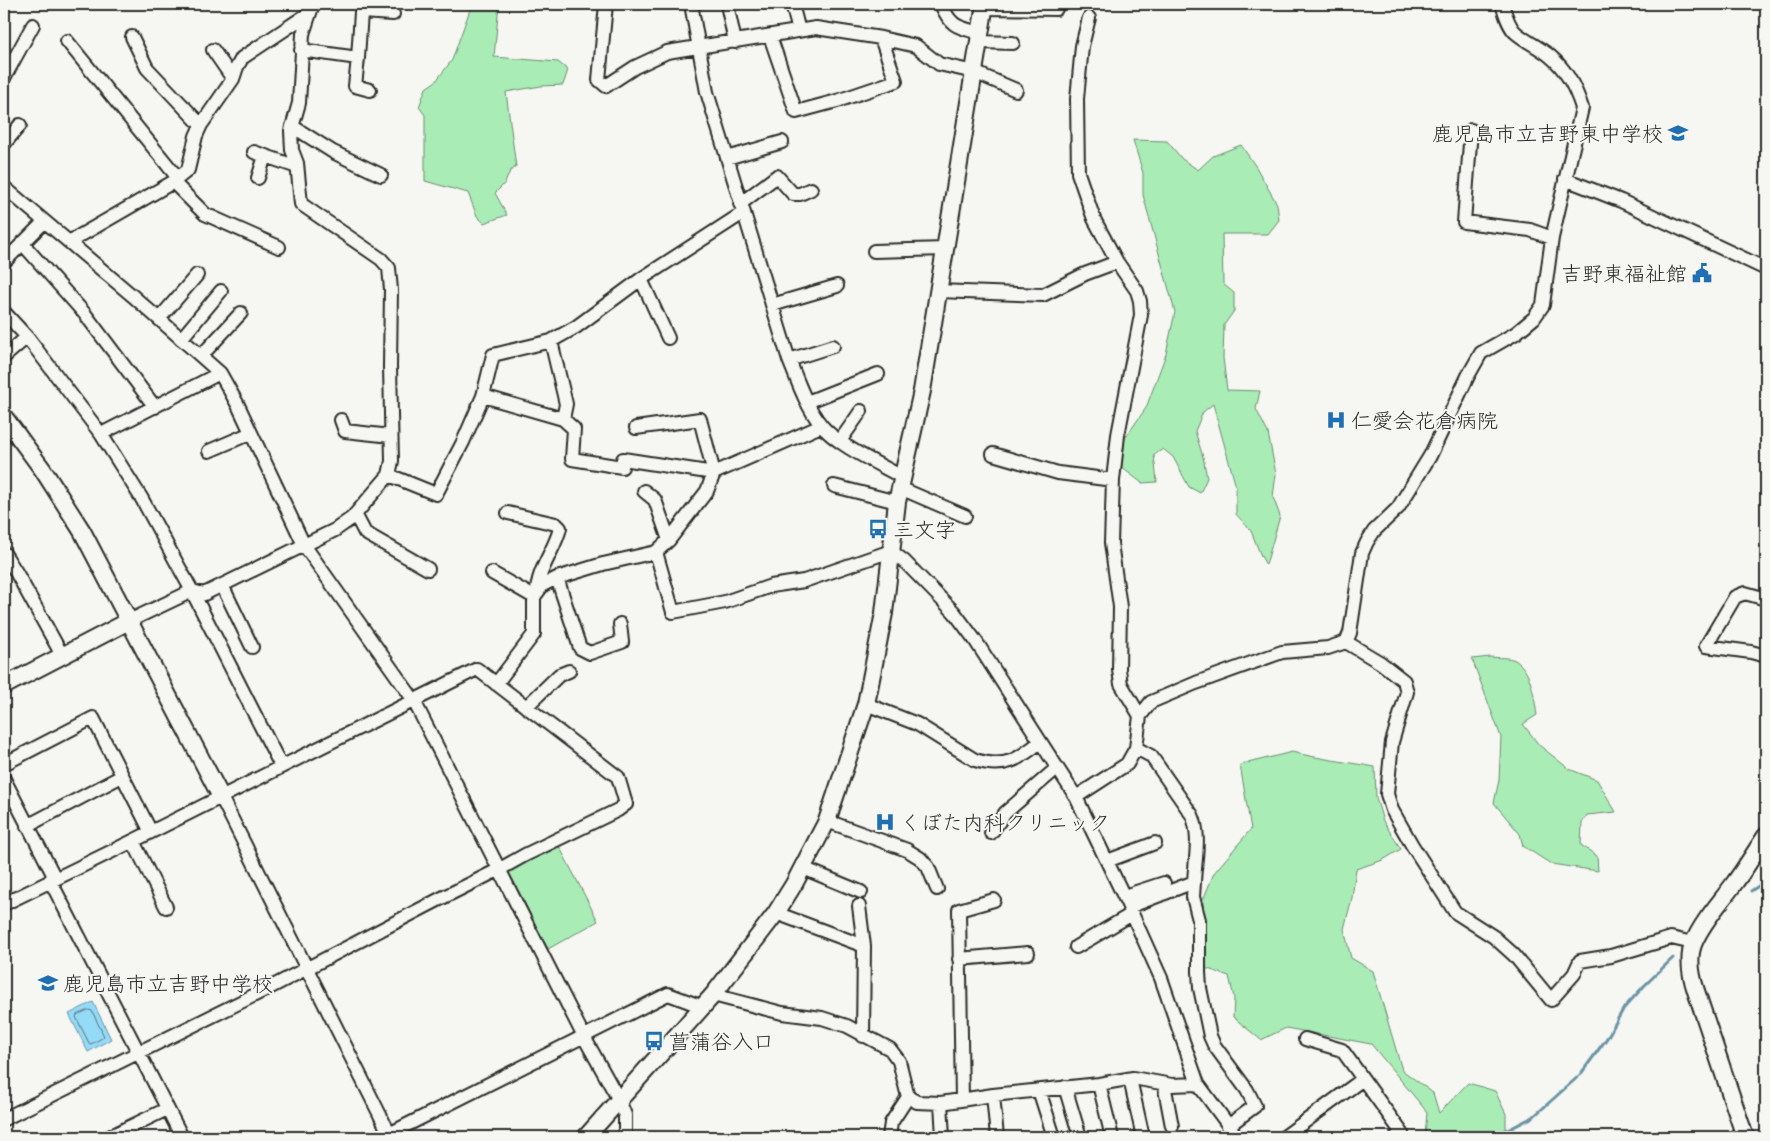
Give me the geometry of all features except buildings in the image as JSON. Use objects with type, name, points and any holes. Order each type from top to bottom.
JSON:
[{"type":"street","points":[[606,4],[599,80],[606,86],[635,67],[667,52],[816,28],[881,38],[916,46],[939,64],[974,72],[1016,90]]},
{"type":"street","points":[[691,4],[707,92],[741,208],[789,360],[802,394],[822,426],[900,489],[965,516]]},
{"type":"street","points":[[792,4],[799,31]]},
{"type":"street","points":[[941,4],[947,17],[957,28],[979,38],[1013,43]]},
{"type":"street","points":[[1346,642],[1350,632],[1362,553],[1367,542],[1374,531],[1398,508],[1430,456],[1468,376],[1482,353],[1516,333],[1534,318],[1543,305],[1552,238],[1582,108],[1576,89],[1552,58],[1514,31],[1506,18],[1502,4]]},
{"type":"street","points":[[586,1137],[708,1001],[776,913],[803,868],[827,821],[866,704],[884,613],[900,489],[922,392],[985,6],[1056,9]]},
{"type":"street","points":[[4,686],[62,655],[192,591],[204,594],[335,530],[355,514],[389,476],[392,461],[391,290],[389,268],[381,259],[301,204],[297,167],[292,150],[291,131],[298,103],[303,34],[310,9]]},
{"type":"street","points":[[69,242],[176,180],[188,170],[196,136],[201,125],[232,78],[242,58],[310,9]]},
{"type":"street","points":[[728,9],[735,42]]},
{"type":"street","points":[[370,90],[355,86],[361,12],[393,14]]},
{"type":"street","points":[[1089,18],[1082,46],[1077,99],[1078,174],[1094,219],[1117,262],[1137,291],[1140,301],[1141,315],[1118,435],[1113,480],[1111,543],[1120,607],[1119,670],[1121,684],[1140,716]]},
{"type":"street","points":[[4,78],[8,61],[32,26]]},
{"type":"street","points":[[770,36],[796,112],[837,101],[896,81],[881,38]]},
{"type":"street","points":[[132,37],[147,68],[201,125]]},
{"type":"street","points":[[67,41],[205,214],[279,247]]},
{"type":"street","points":[[214,50],[232,78]]},
{"type":"street","points":[[301,50],[358,58]]},
{"type":"street","points":[[4,144],[20,124]]},
{"type":"street","points":[[292,126],[333,152],[381,175]]},
{"type":"street","points":[[1471,130],[1464,222],[1530,230],[1552,238]]},
{"type":"street","points":[[726,158],[782,142]]},
{"type":"street","points":[[258,178],[260,154],[297,167]]},
{"type":"street","points":[[389,476],[436,494],[463,442],[483,396],[492,355],[550,341],[576,327],[741,208],[777,176],[793,194],[800,194],[811,189]]},
{"type":"street","points":[[1565,178],[1621,201],[1766,272]]},
{"type":"street","points":[[4,187],[220,373],[238,405],[304,545],[413,699],[584,1037],[619,1100],[625,1114],[624,1137]]},
{"type":"street","points":[[4,262],[44,222]]},
{"type":"street","points":[[22,243],[85,314],[155,407]]},
{"type":"street","points":[[874,251],[945,249]]},
{"type":"street","points":[[938,291],[1043,295],[1085,274],[1117,262]]},
{"type":"street","points":[[159,319],[197,275]]},
{"type":"street","points":[[641,279],[668,338]]},
{"type":"street","points":[[772,305],[837,286]]},
{"type":"street","points":[[181,339],[221,291]]},
{"type":"street","points":[[4,312],[27,337],[101,434],[142,499],[192,591],[282,766]]},
{"type":"street","points":[[201,356],[241,313]]},
{"type":"street","points":[[4,357],[27,337]]},
{"type":"street","points":[[550,341],[566,404],[564,419]]},
{"type":"street","points":[[789,360],[833,346]]},
{"type":"street","points":[[101,434],[220,373]]},
{"type":"street","points":[[807,402],[878,374]]},
{"type":"street","points":[[483,396],[564,419],[574,429],[572,460],[622,467],[623,459],[714,473],[822,426]]},
{"type":"street","points":[[840,440],[861,411]]},
{"type":"street","points":[[4,417],[43,470],[82,531],[221,797],[388,1136],[478,1088],[668,994],[822,1018],[847,1026],[890,1049],[895,1054],[899,1061],[908,1097],[917,1102],[941,1103],[1130,1079],[1172,1085],[1198,1084]]},
{"type":"street","points":[[536,595],[543,585],[557,578],[603,564],[656,552],[669,540],[707,491],[714,473],[700,419],[636,428]]},
{"type":"street","points":[[341,420],[346,431],[391,436]]},
{"type":"street","points":[[209,451],[251,433]]},
{"type":"street","points":[[993,454],[1058,473],[1113,480]]},
{"type":"street","points":[[834,486],[900,489]]},
{"type":"street","points":[[644,491],[654,500],[669,540]]},
{"type":"street","points":[[496,684],[534,634],[537,582],[557,539],[560,528],[556,524],[508,513]]},
{"type":"street","points":[[355,514],[365,534],[428,569]]},
{"type":"street","points":[[656,552],[673,612],[725,602],[771,586],[804,581],[891,551]]},
{"type":"street","points":[[891,551],[904,561],[954,612],[975,640],[1076,797],[1161,978],[1198,1084],[1237,1137]]},
{"type":"street","points":[[4,553],[62,655]]},
{"type":"street","points":[[492,573],[536,595]]},
{"type":"street","points":[[557,578],[580,648],[590,653],[622,642],[620,624]]},
{"type":"street","points":[[222,585],[252,647]]},
{"type":"street","points":[[1766,598],[1745,594],[1735,597],[1706,646],[1766,656]]},
{"type":"street","points":[[1076,797],[1127,764],[1136,748],[1140,716],[1151,702],[1196,683],[1282,652],[1328,648],[1346,642],[1381,663],[1404,681],[1407,692],[1392,742],[1386,794],[1392,810],[1455,912],[1494,937],[1514,955],[1550,1000],[1574,974],[1580,961],[1611,956],[1671,938],[1693,943]]},
{"type":"street","points":[[4,904],[476,669],[618,777],[626,804],[618,810],[525,854],[500,869],[306,968],[4,1119]]},
{"type":"street","points":[[526,707],[558,675],[569,671]]},
{"type":"street","points":[[866,704],[916,724],[975,760],[986,763],[1009,762],[1022,757],[1040,742]]},
{"type":"street","points":[[4,764],[92,718],[151,832]]},
{"type":"street","points":[[1136,748],[1151,756],[1196,823],[1193,897],[1199,920],[1199,972],[1210,1036],[1214,1045],[1247,1090],[1255,1106],[1228,1126]]},
{"type":"street","points":[[991,833],[1006,813],[1057,768]]},
{"type":"street","points":[[27,826],[122,776]]},
{"type":"street","points":[[4,778],[52,879],[182,1137]]},
{"type":"street","points":[[827,821],[907,850],[920,858],[928,866],[937,889]]},
{"type":"street","points":[[1745,1137],[1690,974],[1690,958],[1693,943],[1713,910],[1733,885],[1766,836]]},
{"type":"street","points":[[133,841],[166,907]]},
{"type":"street","points":[[1107,862],[1155,842]]},
{"type":"street","points":[[803,868],[861,892]]},
{"type":"street","points":[[1128,906],[1194,882]]},
{"type":"street","points":[[1076,947],[1128,906],[1164,883]]},
{"type":"street","points":[[962,1100],[959,910],[994,900]]},
{"type":"street","points":[[860,906],[864,946],[864,1036]]},
{"type":"street","points":[[776,913],[864,946]]},
{"type":"street","points":[[959,959],[1028,954]]},
{"type":"street","points":[[1305,1039],[1342,1050],[1402,1133],[1396,1137]]},
{"type":"street","points":[[1130,1079],[1143,1137]]},
{"type":"street","points":[[1284,1137],[1364,1079]]},
{"type":"street","points":[[1100,1084],[1112,1137]]},
{"type":"street","points":[[1164,1084],[1172,1126]]},
{"type":"street","points":[[1065,1087],[1080,1137]]},
{"type":"street","points":[[1039,1090],[1054,1137]]},
{"type":"street","points":[[993,1095],[997,1137]]},
{"type":"street","points":[[889,1137],[891,1123],[908,1097]]},
{"type":"street","points":[[941,1103],[943,1137]]},
{"type":"street","points":[[110,1137],[167,1109]]},
{"type":"green space","points":[[472,4],[499,4],[494,57],[558,62],[568,70],[563,85],[541,86],[506,92],[516,167],[510,171],[505,183],[495,193],[507,215],[484,223],[477,216],[468,193],[425,181],[425,115],[419,107],[426,88],[436,81],[452,60]]},
{"type":"green space","points":[[1133,140],[1167,141],[1182,159],[1198,170],[1213,156],[1241,145],[1277,204],[1279,220],[1268,234],[1222,234],[1223,284],[1234,293],[1234,311],[1224,325],[1223,358],[1227,390],[1260,391],[1256,409],[1268,433],[1276,474],[1273,497],[1280,516],[1266,565],[1251,531],[1236,514],[1236,487],[1213,404],[1203,412],[1195,431],[1207,478],[1200,493],[1189,487],[1173,457],[1163,449],[1154,455],[1157,482],[1142,483],[1121,467],[1123,441],[1146,408],[1166,354],[1175,312],[1143,195],[1143,173]]},
{"type":"green space","points":[[1490,657],[1512,659],[1521,665],[1529,677],[1537,715],[1523,724],[1539,745],[1569,769],[1597,780],[1616,812],[1587,815],[1582,823],[1581,845],[1597,856],[1598,871],[1551,864],[1523,846],[1520,834],[1494,803],[1499,780],[1501,737],[1472,659]]},
{"type":"green space","points":[[1292,752],[1375,767],[1376,798],[1383,821],[1401,849],[1383,860],[1356,869],[1352,898],[1344,929],[1351,958],[1373,971],[1402,1070],[1433,1093],[1439,1113],[1468,1083],[1495,1091],[1506,1114],[1506,1129],[1491,1137],[1425,1137],[1427,1112],[1371,1044],[1286,1028],[1261,1040],[1233,1017],[1234,998],[1229,976],[1205,968],[1203,900],[1214,873],[1251,829],[1240,765]]},
{"type":"green space","points":[[558,844],[598,921],[548,949],[508,871]]},
{"type":"water","points":[[93,1002],[111,1039],[88,1052],[69,1014]]},
{"type":"waterway","points":[[1751,891],[1766,881]]},
{"type":"waterway","points":[[1494,1137],[1533,1117],[1580,1075],[1607,1038],[1624,1008],[1673,958]]},
{"type":"place","name":"鹿児島市立吉野東中学校","points":[[1678,133]]},
{"type":"place","name":"吉野東福祉館","points":[[1702,273]]},
{"type":"place","name":"仁愛会花倉病院","points":[[1336,420]]},
{"type":"place","name":"三文字","points":[[878,529]]},
{"type":"place","name":"くぼた内科クリニック","points":[[885,822]]},
{"type":"place","name":"鹿児島市立吉野中学校","points":[[48,983]]},
{"type":"place","name":"菖蒲谷入口","points":[[654,1041]]}]
